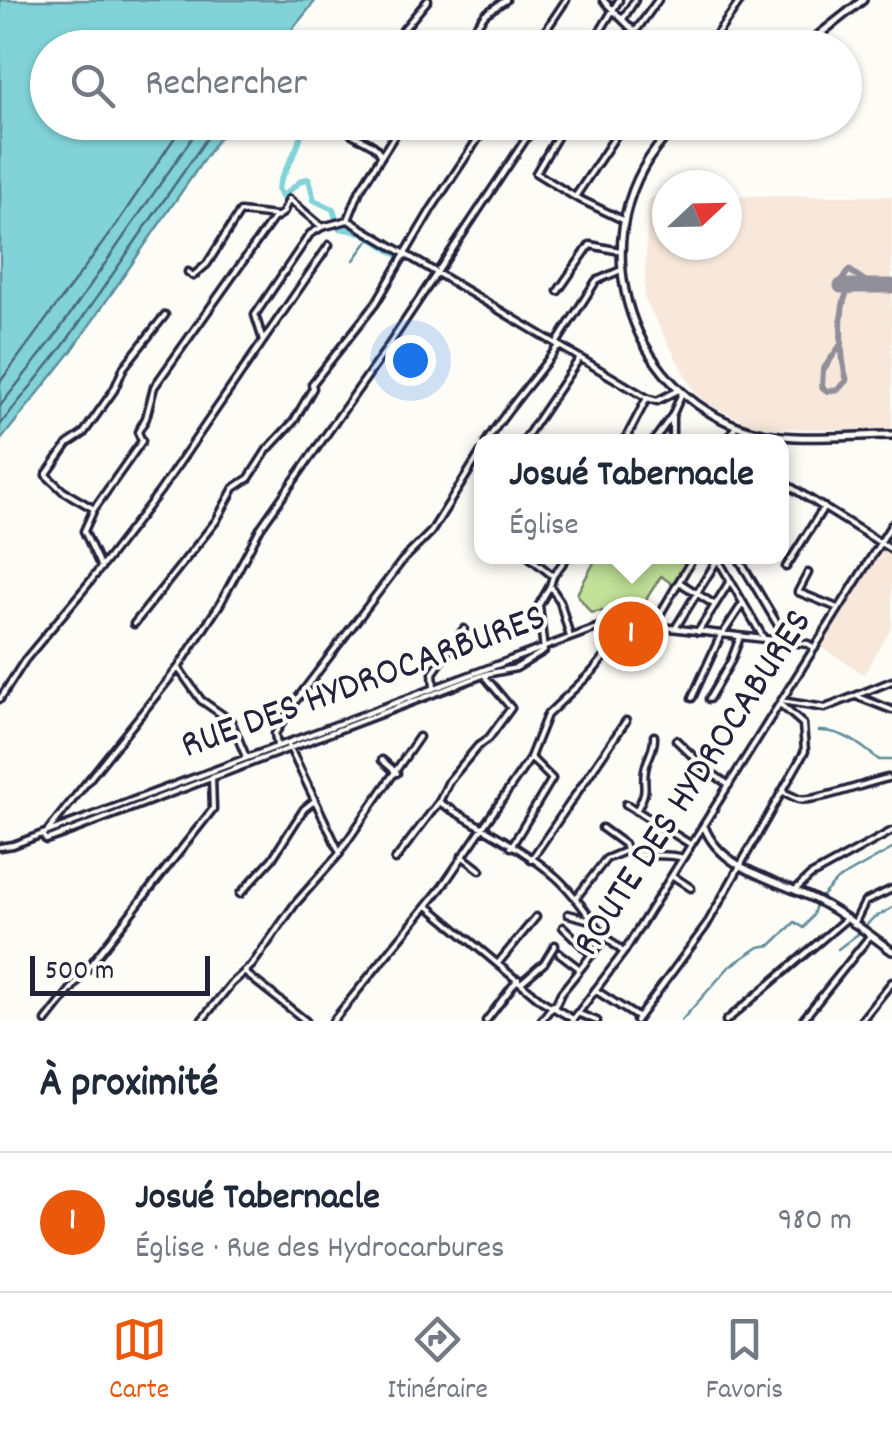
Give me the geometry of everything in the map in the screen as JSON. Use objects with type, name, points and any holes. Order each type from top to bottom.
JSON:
[{"type":"street","points":[[402,30],[428,0]]},
{"type":"street","points":[[473,30],[485,14],[506,0]]},
{"type":"street","points":[[546,30],[566,0]]},
{"type":"street","points":[[603,0],[633,30]]},
{"type":"street","points":[[601,30],[620,0]]},
{"type":"street","points":[[623,19],[636,0]]},
{"type":"street","points":[[636,30],[658,0]]},
{"type":"street","points":[[720,30],[741,0]]},
{"type":"street","points":[[825,30],[863,0]]},
{"type":"street","points":[[363,140],[376,146],[381,156]]},
{"type":"street","points":[[264,340],[255,315],[303,242],[322,226],[348,220],[360,190],[391,140]]},
{"type":"street","points":[[134,624],[216,521],[234,488],[249,478],[267,450],[294,421],[312,384],[376,303],[477,140]]},
{"type":"street","points":[[525,140],[261,527],[220,604],[178,668],[44,833],[46,840],[288,745],[486,674],[522,666],[541,654],[544,646],[539,605],[562,564]]},
{"type":"street","points":[[555,140],[536,173],[623,220]]},
{"type":"street","points":[[575,197],[613,140]]},
{"type":"street","points":[[666,140],[644,166],[623,220],[621,270],[625,299],[636,331],[655,364],[680,391],[736,425],[774,434]]},
{"type":"street","points":[[101,567],[84,531],[94,509],[142,441],[138,432],[154,387],[273,219],[283,213],[289,199],[322,226]]},
{"type":"street","points":[[188,272],[193,276],[207,264],[240,212],[278,217]]},
{"type":"street","points":[[348,220],[647,398],[657,401],[680,391]]},
{"type":"street","points":[[0,700],[24,660],[101,567],[207,426],[329,245]]},
{"type":"street","points":[[558,291],[590,245],[620,251]]},
{"type":"street","points":[[491,434],[557,345],[596,280],[621,270]]},
{"type":"street","points":[[94,509],[63,491],[46,475],[74,438],[83,434],[114,390],[124,367],[165,315]]},
{"type":"street","points":[[528,434],[580,358]]},
{"type":"street","points":[[672,434],[672,416],[680,391]]},
{"type":"street","points":[[628,434],[647,398]]},
{"type":"street","points":[[659,434],[672,416]]},
{"type":"street","points":[[731,434],[736,425]]},
{"type":"street","points":[[789,436],[892,435]]},
{"type":"street","points":[[277,746],[274,734],[294,703],[402,561],[431,532],[474,463]]},
{"type":"street","points":[[789,486],[892,550]]},
{"type":"street","points":[[789,561],[824,507]]},
{"type":"street","name":"ROUTE DES HYDROCABURES","points":[[572,1020],[624,952],[892,524]]},
{"type":"street","points":[[543,564],[553,576]]},
{"type":"street","points":[[653,626],[689,564]]},
{"type":"street","points":[[674,630],[714,564]]},
{"type":"street","points":[[720,564],[765,640]]},
{"type":"street","points":[[742,564],[788,642]]},
{"type":"street","points":[[808,573],[798,592],[839,609]]},
{"type":"street","points":[[698,632],[730,581]]},
{"type":"street","points":[[679,582],[715,605]]},
{"type":"street","points":[[550,586],[560,601],[570,636]]},
{"type":"street","points":[[692,698],[721,635],[743,603]]},
{"type":"street","points":[[333,1021],[428,906],[530,757],[547,715],[593,672],[619,638],[622,623]]},
{"type":"street","name":"RUE DES HYDROCARBURES","points":[[0,847],[288,745],[410,694],[607,624],[653,626],[815,648]]},
{"type":"street","points":[[434,687],[433,673],[464,630]]},
{"type":"street","points":[[710,699],[740,637]]},
{"type":"street","points":[[178,668],[201,700],[231,721],[246,757]]},
{"type":"street","points":[[395,860],[438,802],[448,781],[490,738],[511,708],[486,674]]},
{"type":"street","points":[[781,702],[823,708],[892,681]]},
{"type":"street","points":[[410,694],[413,702]]},
{"type":"street","points":[[856,696],[892,710]]},
{"type":"street","points":[[595,990],[637,1020],[706,926],[783,792],[807,742],[803,724],[781,702]]},
{"type":"street","points":[[531,860],[626,722]]},
{"type":"street","points":[[636,811],[648,785],[645,770],[654,749],[654,736]]},
{"type":"street","points":[[201,1021],[295,904],[338,858],[364,812],[397,773],[419,737]]},
{"type":"street","points":[[676,740],[729,786]]},
{"type":"street","points":[[288,745],[332,841],[341,850]]},
{"type":"street","points":[[510,847],[552,779],[530,757]]},
{"type":"street","points":[[382,760],[397,773]]},
{"type":"street","points":[[46,1021],[212,810],[212,777]]},
{"type":"street","points":[[783,792],[796,799],[814,799],[888,778]]},
{"type":"street","points":[[240,894],[315,800]]},
{"type":"street","points":[[438,802],[557,878],[606,938],[624,952]]},
{"type":"street","points":[[626,804],[692,846]]},
{"type":"street","points":[[704,826],[714,847],[740,865],[796,890],[892,951]]},
{"type":"street","points":[[602,828],[624,844],[625,851]]},
{"type":"street","points":[[796,890],[810,876],[892,830]]},
{"type":"street","points":[[576,898],[606,859],[625,851],[646,858],[684,858]]},
{"type":"street","points":[[462,856],[480,870]]},
{"type":"street","points":[[673,876],[692,888]]},
{"type":"street","points":[[854,924],[866,902],[892,888]]},
{"type":"street","points":[[428,906],[542,1001],[572,1020]]},
{"type":"street","points":[[568,914],[594,920]]},
{"type":"street","points":[[499,962],[536,917]]},
{"type":"street","points":[[726,1021],[846,919]]},
{"type":"street","points":[[562,927],[592,955]]},
{"type":"street","points":[[802,1021],[870,936]]},
{"type":"street","points":[[542,1021],[606,938]]},
{"type":"street","points":[[486,1021],[520,981],[544,963],[555,945]]},
{"type":"street","points":[[559,953],[580,969]]},
{"type":"street","points":[[244,972],[306,1021]]},
{"type":"street","points":[[861,1021],[892,982]]},
{"type":"street","points":[[577,1013],[597,1021]]},
{"type":"shaded area","points":[[742,196],[892,196],[892,431],[775,428],[751,424],[707,404],[692,388],[644,298],[651,197],[652,260],[742,260]]},
{"type":"shaded area","points":[[882,547],[892,552],[892,627],[864,674],[821,647]]},
{"type":"green space","points":[[593,564],[689,564],[675,586],[661,576],[632,621],[606,621],[602,611],[591,613],[577,594]]},
{"type":"water","points":[[0,0],[316,0],[292,30],[30,30],[30,140],[217,140],[71,352],[0,441]]},
{"type":"waterway","points":[[300,140],[278,188],[282,197],[302,180],[309,179],[314,200],[333,209],[339,228],[362,232],[402,258]]},
{"type":"waterway","points":[[354,260],[371,237]]},
{"type":"waterway","points":[[819,731],[844,736],[879,760],[892,760]]},
{"type":"waterway","points":[[819,899],[837,880],[892,849]]},
{"type":"waterway","points":[[681,1021],[729,967],[759,947],[771,945],[795,922],[804,928],[816,904]]},
{"type":"waterway","points":[[865,927],[892,908]]},
{"type":"waterway","points":[[838,949],[862,931]]},
{"type":"taxiway","points":[[851,292],[842,280],[849,270],[872,286]]},
{"type":"taxiway","points":[[842,343],[823,370],[822,387],[827,391],[837,390],[847,381],[842,310],[848,291],[863,286]]},
{"type":"runway","points":[[841,286],[892,286]]},
{"type":"place","name":"Josué Tabernacle","points":[[631,634]]}]
